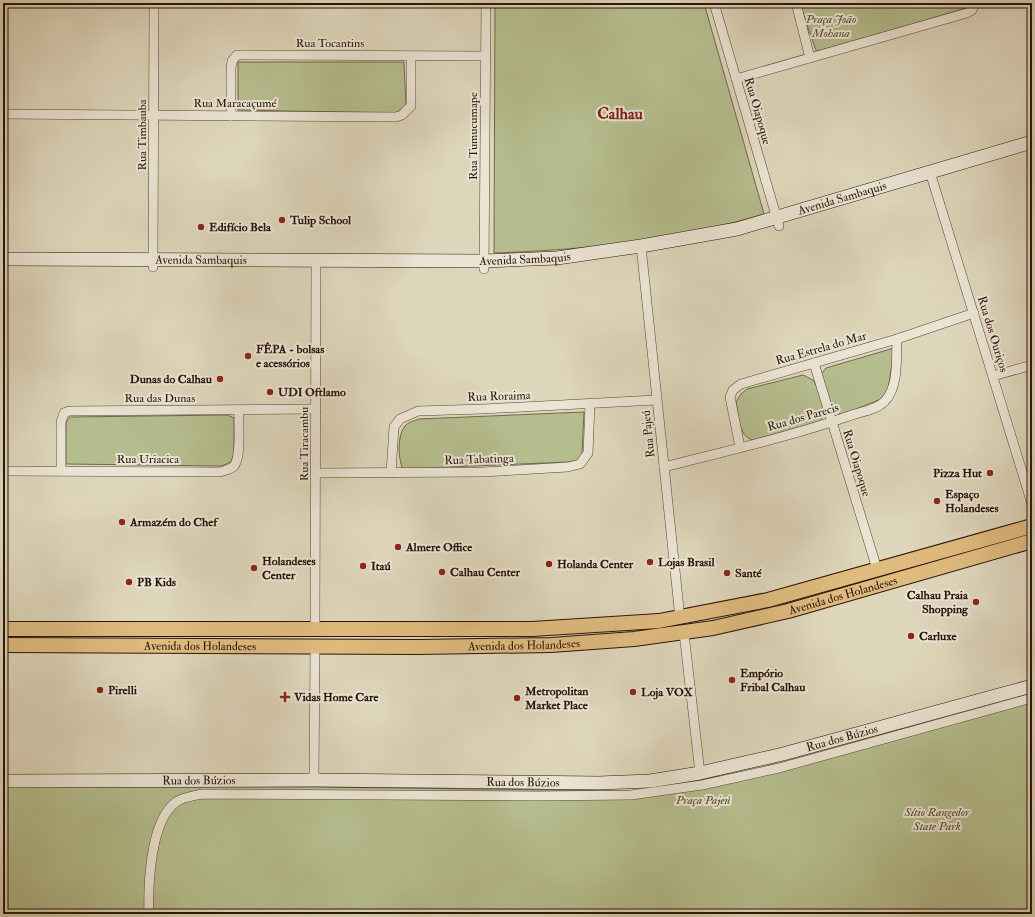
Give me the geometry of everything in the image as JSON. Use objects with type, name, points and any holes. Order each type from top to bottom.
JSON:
[{"type":"main road","name":"Avenida Sambaquis","points":[[3,259],[153,263],[555,264],[741,236],[778,222],[932,176],[1032,142]]},
{"type":"main road","name":"Avenida Sambaquis","points":[[932,176],[1032,152]]},
{"type":"main road","name":"Avenida Sambaquis","points":[[3,267],[153,263]]},
{"type":"main road","name":"Avenida dos Holandeses","points":[[3,629],[532,629],[626,624],[680,618],[768,600],[1032,526]]},
{"type":"main road","name":"Avenida dos Holandeses","points":[[3,645],[315,647],[551,645],[599,643],[684,633],[727,626],[796,609],[1032,541]]},
{"type":"main road","points":[[194,647],[193,636],[197,632],[246,632],[260,628]]},
{"type":"main road","points":[[278,647],[290,642],[353,641],[359,636],[359,628]]},
{"type":"main road","name":"Rua dos Búzios","points":[[3,780],[314,780],[612,783],[650,781],[700,773],[783,754],[1032,686]]},
{"type":"street","name":"Rua Timbauba","points":[[153,263],[155,114],[154,3]]},
{"type":"street","name":"Rua Tumucumape","points":[[484,265],[486,3]]},
{"type":"street","name":"Rua Oiapoque","points":[[714,3],[778,222]]},
{"type":"street","points":[[796,3],[810,58]]},
{"type":"street","points":[[736,79],[967,12],[972,10],[975,3]]},
{"type":"street","name":"Rua Tocantins","points":[[231,116],[231,68],[232,61],[237,55],[486,56]]},
{"type":"street","name":"Rua Maracaçumé","points":[[3,114],[155,114],[231,116],[402,115],[411,106],[411,56]]},
{"type":"street","name":"Rua dos Ouriços","points":[[932,176],[1032,504]]},
{"type":"street","name":"Rua Pajeú","points":[[641,250],[680,618]]},
{"type":"street","name":"Rua Tiracambu","points":[[315,628],[316,264]]},
{"type":"street","name":"Rua Estrela do Mar","points":[[740,447],[730,397],[733,390],[741,384],[897,339],[974,313]]},
{"type":"street","name":"Rua dos Parecis","points":[[664,467],[832,422],[885,402],[891,394],[894,383],[897,339]]},
{"type":"street","name":"Rua Oiapoque","points":[[814,363],[877,569]]},
{"type":"street","points":[[993,376],[1032,365]]},
{"type":"street","name":"Rua Roraima","points":[[391,473],[394,426],[400,419],[418,410],[590,404],[656,400]]},
{"type":"street","name":"Rua Tabatinga","points":[[316,473],[483,472],[568,467],[580,464],[585,458],[589,446],[590,404]]},
{"type":"street","name":"Rua das Dunas","points":[[61,472],[61,422],[64,414],[69,411],[316,409]]},
{"type":"street","name":"Rua Uriacica","points":[[3,472],[220,472],[229,470],[234,465],[238,454],[239,410]]},
{"type":"street","points":[[684,633],[700,773]]},
{"type":"street","points":[[314,780],[315,647]]},
{"type":"street","points":[[148,914],[148,890],[159,828],[165,815],[175,803],[187,797],[202,794],[536,796],[632,795],[702,785],[779,768],[1032,698]]},
{"type":"green space","points":[[495,3],[704,3],[764,214],[698,231],[630,242],[528,252],[494,253]]},
{"type":"green space","name":"Praça João Mohana","points":[[801,3],[970,4],[966,8],[817,53],[800,5]]},
{"type":"green space","points":[[238,62],[404,62],[406,106],[396,113],[238,110]]},
{"type":"green space","points":[[894,348],[888,391],[881,399],[841,415],[832,407],[821,374],[826,368]]},
{"type":"green space","points":[[803,375],[813,380],[820,395],[823,412],[820,422],[753,440],[744,435],[740,425],[736,402],[741,394],[747,389]]},
{"type":"green space","points":[[584,412],[582,454],[578,460],[568,462],[403,469],[401,465],[399,448],[402,430],[411,422],[419,419]]},
{"type":"green space","points":[[227,415],[234,418],[234,454],[231,462],[222,466],[66,464],[66,422],[70,417]]},
{"type":"green space","name":"Sítio Rangedor State Park","points":[[1032,694],[1032,914],[3,914],[3,786],[314,787],[634,791],[701,780],[974,711]]},
{"type":"place","name":"Tulip School","points":[[282,220]]},
{"type":"place","name":"Edifício Bela","points":[[201,227]]},
{"type":"place","name":"FÊPA - bolsas e acessórios","points":[[248,356]]},
{"type":"place","name":"Dunas do Calhau","points":[[220,379]]},
{"type":"place","name":"UDI Oftlamo","points":[[270,392]]},
{"type":"place","name":"Pizza Hut","points":[[990,473]]},
{"type":"place","name":"Espaço Holandeses","points":[[937,501]]},
{"type":"place","name":"Armazém do Chef","points":[[122,522]]},
{"type":"place","name":"Almere Office","points":[[398,547]]},
{"type":"place","name":"Lojas Brasil","points":[[650,562]]},
{"type":"place","name":"Holanda Center","points":[[549,564]]},
{"type":"place","name":"Itaú","points":[[363,566]]},
{"type":"place","name":"Holandeses Center","points":[[254,568]]},
{"type":"place","name":"Calhau Center","points":[[442,572]]},
{"type":"place","name":"Santé","points":[[727,573]]},
{"type":"place","name":"PB Kids","points":[[129,582]]},
{"type":"place","name":"Calhau Praia Shopping","points":[[976,602]]},
{"type":"place","name":"Carluxe","points":[[911,636]]},
{"type":"place","name":"Empório Fribal Calhau","points":[[732,680]]},
{"type":"place","name":"Pirelli","points":[[100,690]]},
{"type":"place","name":"Loja VOX","points":[[633,692]]},
{"type":"place","name":"Vidas Home Care","points":[[285,697]]},
{"type":"place","name":"Metropolitan Market Place","points":[[517,698]]},
{"type":"district","name":"Calhau","points":[[620,113]]},
{"type":"park label","name":"Praça Pajeú","points":[[703,800]]}]
